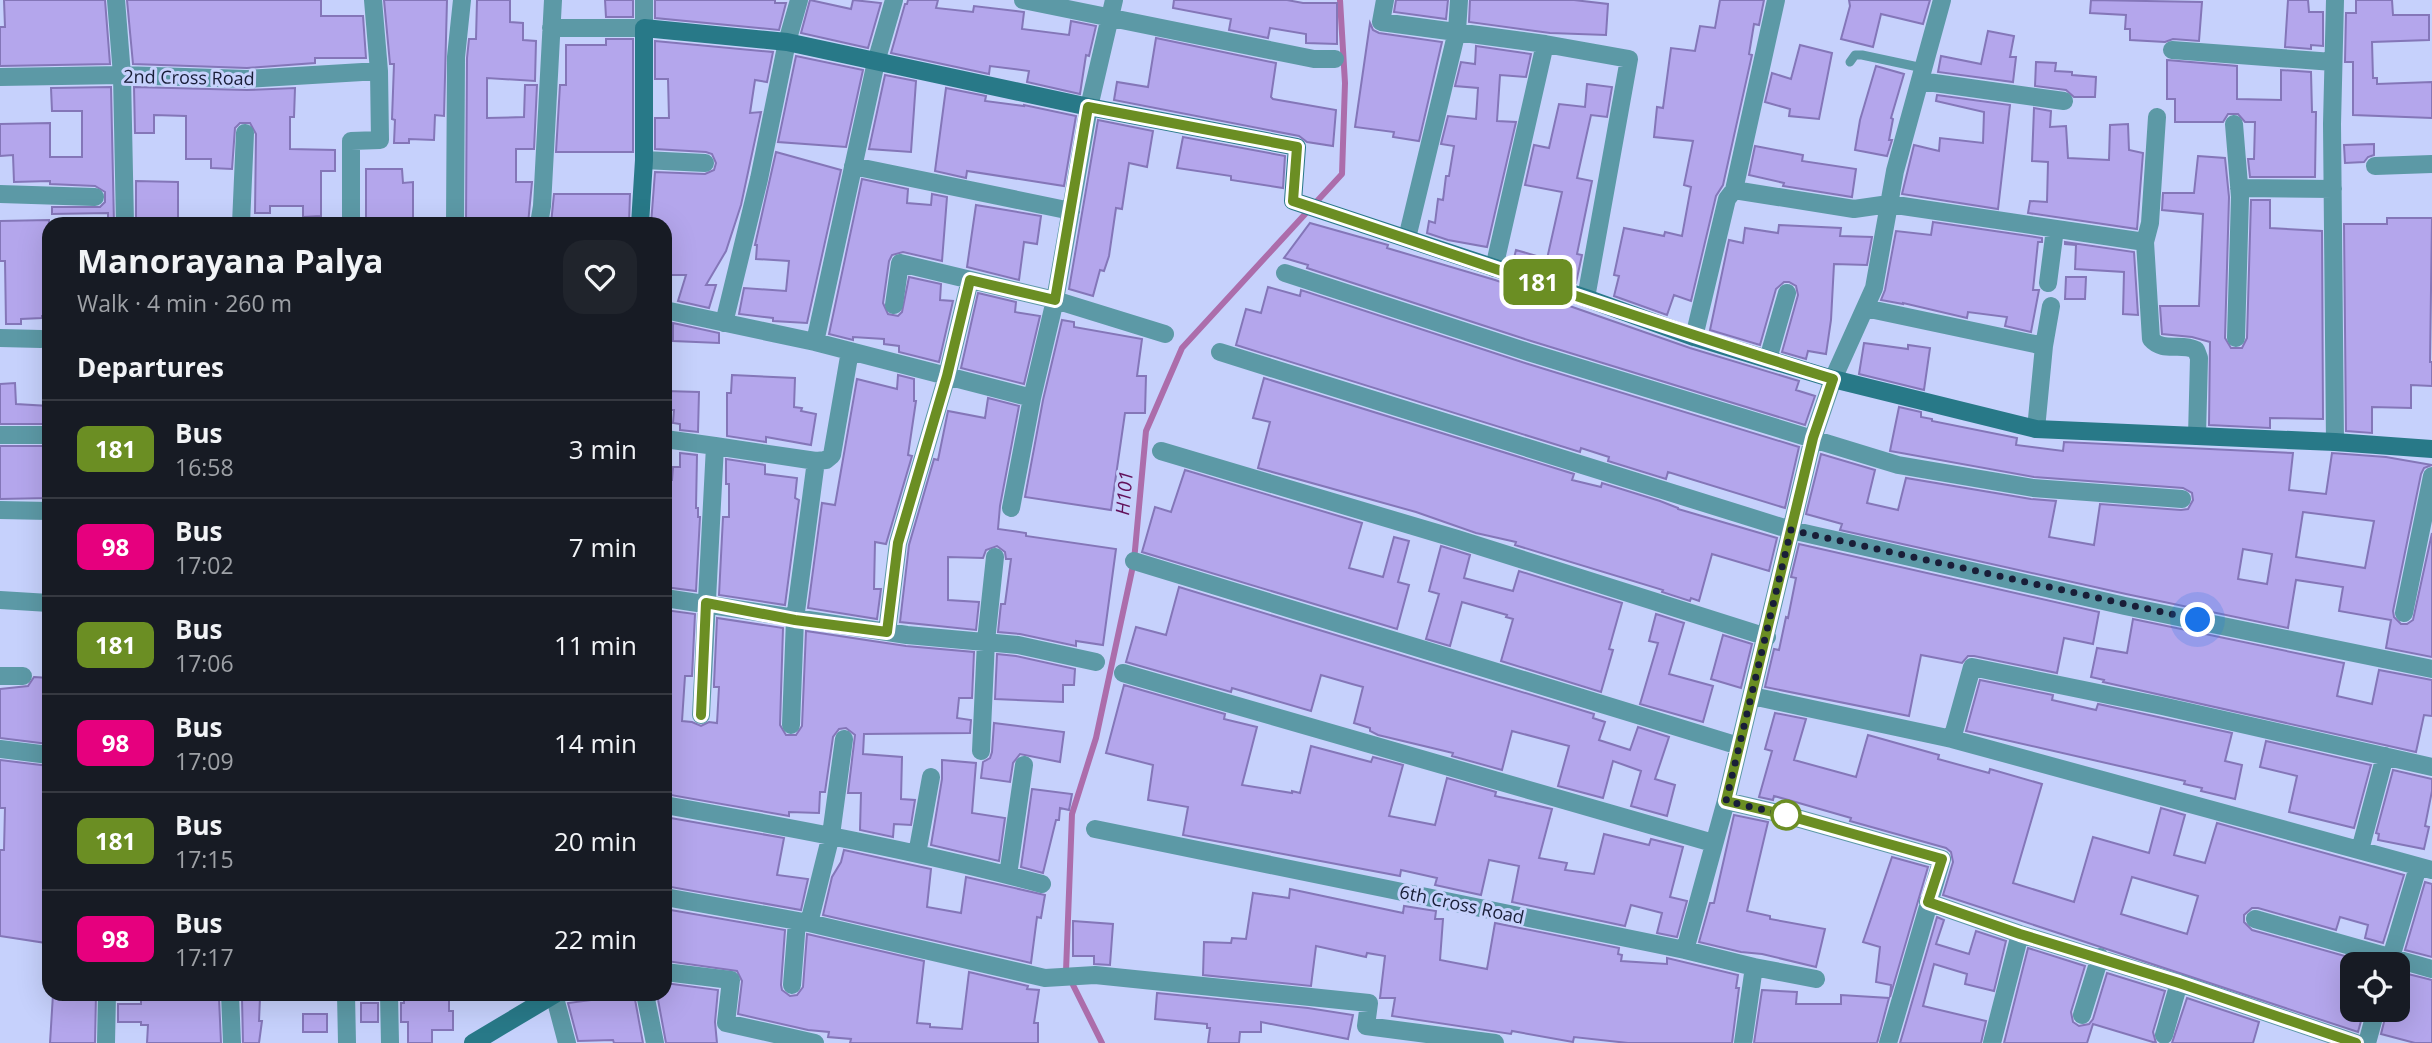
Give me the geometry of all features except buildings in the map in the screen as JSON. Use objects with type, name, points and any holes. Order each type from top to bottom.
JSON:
[{"type":"street","points":[[116,0],[122,75],[125,217]]},
{"type":"street","points":[[351,217],[351,141],[380,140],[379,71],[373,0]]},
{"type":"street","points":[[455,217],[456,57],[462,0]]},
{"type":"street","points":[[540,217],[553,0]]},
{"type":"street","points":[[641,217],[645,160],[644,0]]},
{"type":"street","points":[[724,323],[799,0]]},
{"type":"street","points":[[815,342],[876,62],[894,0]]},
{"type":"street","points":[[1023,0],[1112,8],[1314,59],[1335,59]]},
{"type":"street","points":[[1385,0],[1381,22],[1545,44],[1629,59],[1586,298]]},
{"type":"street","points":[[1407,239],[1457,32],[1459,0]]},
{"type":"street","points":[[1694,337],[1727,199],[1734,190],[1776,0]]},
{"type":"street","points":[[1685,950],[1767,637],[1813,438],[1833,379],[1874,288],[1895,172],[1942,0]]},
{"type":"street","points":[[2335,0],[2335,442]]},
{"type":"street","points":[[1011,508],[1032,398],[1055,300],[1088,107],[1112,8]]},
{"type":"street","points":[[551,28],[644,28],[788,42],[1088,107],[1297,147],[1293,201],[1586,298],[1694,337],[1833,379],[2036,429],[2432,449]]},
{"type":"street","points":[[1494,268],[1545,44]]},
{"type":"street","points":[[2172,50],[2333,62]]},
{"type":"street","name":"2nd Cross Road","points":[[0,77],[122,75],[247,79],[379,71]]},
{"type":"street","points":[[1922,75],[2064,101]]},
{"type":"street","points":[[2157,117],[2150,223],[2145,242],[2151,339],[2160,346],[2191,347],[2196,350],[2199,359],[2197,436]]},
{"type":"street","points":[[2234,124],[2239,188],[2236,338]]},
{"type":"street","points":[[241,217],[245,133]]},
{"type":"street","points":[[645,160],[705,163]]},
{"type":"street","points":[[2375,166],[2432,164]]},
{"type":"street","points":[[853,166],[1071,211]]},
{"type":"street","points":[[2239,188],[2333,189]]},
{"type":"street","points":[[1734,190],[1854,209],[1889,204],[2145,242]]},
{"type":"street","points":[[0,194],[95,197]]},
{"type":"street","points":[[2048,283],[2055,229]]},
{"type":"street","points":[[894,304],[900,263],[1055,300],[1166,334]]},
{"type":"street","points":[[1285,273],[1528,352],[1898,465],[2034,488],[2182,499]]},
{"type":"street","points":[[887,632],[898,543],[947,376],[970,280]]},
{"type":"street","points":[[1768,359],[1787,293]]},
{"type":"street","points":[[2036,429],[2044,346],[2052,306]]},
{"type":"street","points":[[1864,309],[2044,346]]},
{"type":"street","points":[[672,312],[815,342],[1032,398]]},
{"type":"street","points":[[0,338],[41,339]]},
{"type":"street","points":[[672,440],[816,461],[826,460],[832,455],[850,351]]},
{"type":"street","points":[[1220,352],[1791,530],[2125,606],[2432,669]]},
{"type":"street","points":[[0,435],[42,435]]},
{"type":"street","points":[[701,715],[715,446]]},
{"type":"street","points":[[1161,451],[1457,539],[1767,637]]},
{"type":"street","points":[[791,725],[795,620],[816,461]]},
{"type":"street","points":[[2403,613],[2432,476]]},
{"type":"street","points":[[0,510],[42,511]]},
{"type":"street","points":[[981,751],[986,641],[995,557]]},
{"type":"street","points":[[1134,561],[1739,746]]},
{"type":"street","points":[[672,599],[795,620],[1018,645],[1096,662]]},
{"type":"street","points":[[0,600],[42,603]]},
{"type":"street","points":[[1952,739],[1972,667],[2162,706],[2432,767]]},
{"type":"street","points":[[1123,673],[1713,843]]},
{"type":"street","points":[[0,676],[23,676]]},
{"type":"street","points":[[1752,696],[1952,739],[2425,869],[2394,952]]},
{"type":"street","points":[[792,985],[803,922],[831,835],[844,739]]},
{"type":"street","points":[[0,749],[42,754]]},
{"type":"street","points":[[2360,850],[2385,756]]},
{"type":"street","points":[[1008,875],[1024,765]]},
{"type":"street","points":[[917,854],[931,777]]},
{"type":"street","points":[[1726,801],[1942,859],[1888,1043]]},
{"type":"street","points":[[672,807],[831,835],[1042,884]]},
{"type":"street","name":"6th Cross Road","points":[[1095,829],[1816,979]]},
{"type":"street","points":[[672,898],[803,922],[1045,978],[1095,975],[1369,1003],[1365,1034],[1495,1043]]},
{"type":"street","points":[[1928,902],[2356,1043]]},
{"type":"street","points":[[2255,919],[2359,952]]},
{"type":"street","points":[[1992,1043],[2020,934]]},
{"type":"street","points":[[2082,1015],[2100,957]]},
{"type":"street","points":[[2410,965],[2432,969]]},
{"type":"street","points":[[1743,1043],[1754,967]]},
{"type":"street","points":[[672,973],[731,980],[726,1023],[815,1043]]},
{"type":"street","points":[[2164,1035],[2179,983]]},
{"type":"street","points":[[106,1043],[107,1001]]},
{"type":"street","points":[[230,1001],[232,1043]]},
{"type":"street","points":[[346,1001],[347,1043]]},
{"type":"street","points":[[389,1001],[390,1043]]},
{"type":"street","points":[[483,1040],[543,1001]]},
{"type":"street","points":[[556,1001],[567,1043]]},
{"type":"street","points":[[646,1001],[655,1043]]},
{"type":"street","points":[[2367,1043],[2373,1022]]},
{"type":"lane","points":[[1850,62],[1855,55],[1862,55],[1922,75]]},
{"type":"waterway","name":"H101","points":[[1102,1043],[1066,971],[1072,814],[1096,738],[1134,561],[1146,431],[1182,348],[1342,174],[1345,83],[1340,0]]},
{"type":"bus line","name":"181","points":[[701,715],[706,603],[795,620],[887,632],[898,543],[947,376],[970,280],[1055,300],[1088,107],[1297,147],[1293,201],[1586,298],[1694,337],[1833,379],[1813,438],[1726,801],[1942,859],[1928,902],[2356,1043]]},
{"type":"route","points":[[1786,815],[1726,801],[1791,530],[2198,620]]}]
